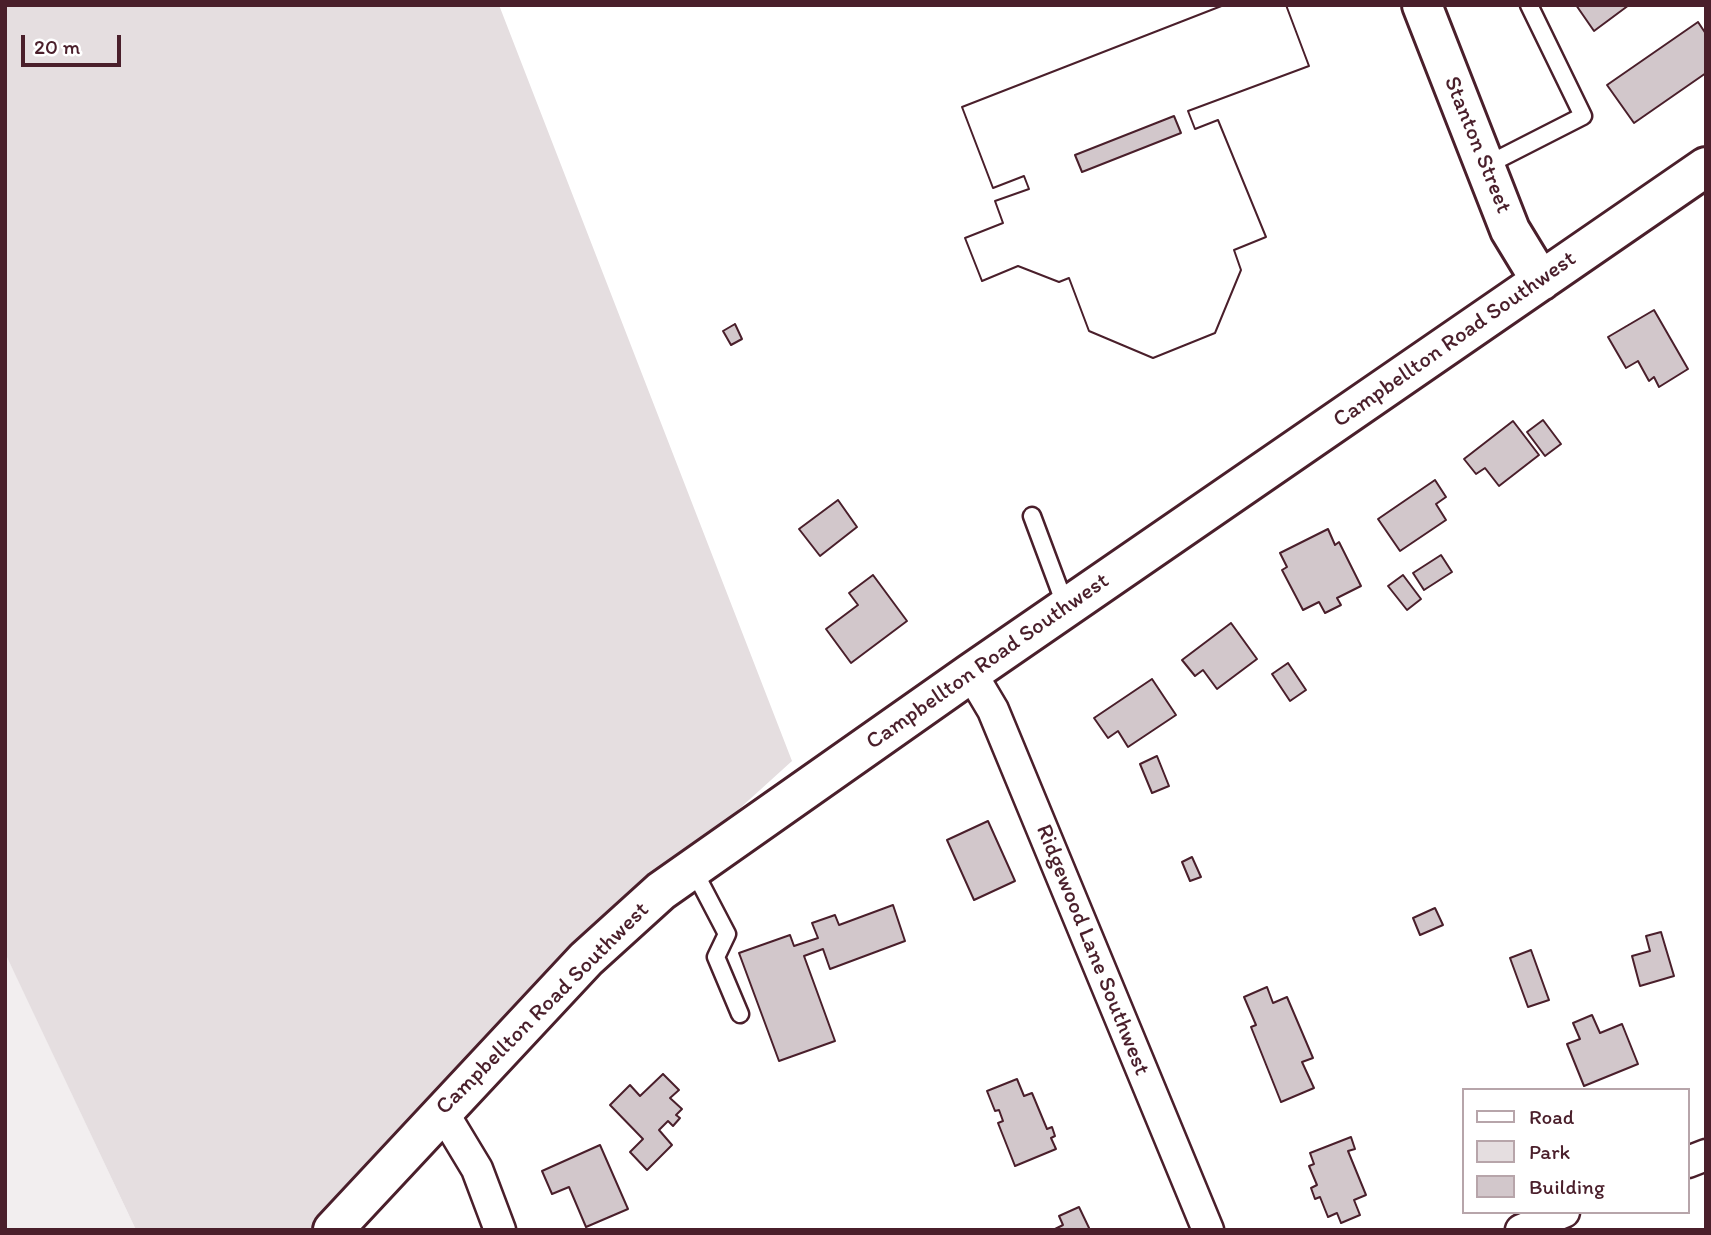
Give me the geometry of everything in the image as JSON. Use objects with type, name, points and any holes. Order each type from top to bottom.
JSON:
[{"type":"main road","name":"Stanton Street","points":[[1422,5],[1510,230],[1541,281]]},
{"type":"main road","name":"Campbellton Road Southwest","points":[[333,1230],[586,959],[661,891],[1066,607],[1706,167]]},
{"type":"street","name":"Ridgewood Lane Southwest","points":[[971,673],[993,709],[1208,1230]]},
{"type":"street","points":[[442,1111],[477,1169],[500,1230]]},
{"type":"street","points":[[1521,1230],[1559,1214]]},
{"type":"lane","points":[[1485,166],[1583,116],[1529,5]]},
{"type":"lane","points":[[1032,516],[1066,607]]},
{"type":"lane","points":[[693,869],[727,934],[716,957],[740,1014]]},
{"type":"shaded area","points":[[5,953],[15,973],[136,1230],[5,1230]]},
{"type":"green space","points":[[5,5],[499,5],[792,761],[600,935],[330,1230],[136,1230],[5,953]]},
{"type":"building","points":[[1224,5],[1286,5],[1309,66],[1188,111],[1195,129],[1218,120],[1266,237],[1234,250],[1241,270],[1215,333],[1153,358],[1089,331],[1069,278],[1059,282],[1018,266],[982,281],[965,238],[1003,223],[995,201],[1029,189],[1024,176],[993,188],[962,107]],"holes":[[[1174,116],[1181,133],[1082,172],[1075,155]]]},
{"type":"building","points":[[1224,5],[1286,5],[1309,66],[1188,111],[1195,129],[1218,120],[1266,237],[1234,250],[1241,270],[1215,333],[1153,358],[1089,331],[1069,278],[1059,282],[1018,266],[982,281],[965,238],[1003,223],[995,201],[1029,189],[1024,176],[993,188],[962,107]]},
{"type":"building","points":[[1576,5],[1629,5],[1594,31]]},
{"type":"building","points":[[1698,22],[1706,34],[1706,73],[1634,123],[1607,85]]},
{"type":"building","points":[[1654,310],[1688,369],[1659,387],[1654,377],[1649,381],[1638,361],[1626,368],[1608,337]]},
{"type":"building","points":[[735,324],[742,339],[731,345],[723,331]]},
{"type":"building","points":[[1543,420],[1561,444],[1545,456],[1527,432]]},
{"type":"building","points":[[1513,421],[1539,455],[1499,486],[1485,468],[1476,474],[1464,459]]},
{"type":"building","points":[[1435,480],[1446,497],[1436,504],[1446,520],[1400,551],[1378,519]]},
{"type":"building","points":[[838,500],[857,527],[820,556],[799,529]]},
{"type":"building","points":[[1328,529],[1335,545],[1339,542],[1361,586],[1337,598],[1341,605],[1325,613],[1319,602],[1303,610],[1282,570],[1287,567],[1280,553]]},
{"type":"building","points":[[1441,555],[1452,572],[1424,590],[1413,573]]},
{"type":"building","points":[[873,575],[907,621],[851,663],[826,629],[858,605],[849,593]]},
{"type":"building","points":[[1403,575],[1421,599],[1407,610],[1388,586]]},
{"type":"building","points":[[1231,623],[1257,659],[1217,689],[1203,670],[1195,676],[1182,660]]},
{"type":"building","points":[[1288,663],[1306,690],[1290,701],[1272,674]]},
{"type":"building","points":[[1152,679],[1176,715],[1128,747],[1118,731],[1108,738],[1094,718]]},
{"type":"building","points":[[1157,756],[1169,786],[1152,793],[1140,764]]},
{"type":"building","points":[[988,821],[1015,881],[974,900],[947,840]]},
{"type":"building","points":[[1192,857],[1201,877],[1190,881],[1182,862]]},
{"type":"building","points":[[893,905],[905,941],[830,969],[823,949],[804,956],[835,1041],[779,1061],[739,953],[790,935],[794,946],[818,938],[812,923],[835,915],[839,925]]},
{"type":"building","points":[[1435,908],[1443,925],[1420,935],[1413,918]]},
{"type":"building","points":[[1661,932],[1674,976],[1640,986],[1632,956],[1650,951],[1646,936]]},
{"type":"building","points":[[1531,950],[1549,1000],[1528,1007],[1510,958]]},
{"type":"building","points":[[1267,987],[1273,1003],[1287,997],[1313,1058],[1302,1062],[1314,1088],[1281,1102],[1251,1027],[1256,1025],[1244,997]]},
{"type":"building","points":[[1592,1015],[1600,1033],[1622,1024],[1638,1064],[1584,1086],[1567,1044],[1580,1039],[1573,1023]]},
{"type":"building","points":[[663,1074],[679,1090],[670,1098],[682,1109],[676,1115],[680,1118],[673,1126],[668,1121],[659,1130],[672,1145],[647,1170],[630,1152],[643,1139],[610,1105],[630,1085],[640,1096]]},
{"type":"building","points":[[1017,1079],[1024,1096],[1032,1093],[1047,1129],[1052,1127],[1055,1136],[1051,1138],[1056,1149],[1015,1166],[998,1123],[1003,1121],[999,1110],[995,1111],[987,1091]]},
{"type":"building","points":[[1351,1137],[1355,1149],[1348,1151],[1366,1195],[1354,1200],[1360,1215],[1341,1223],[1337,1213],[1328,1217],[1320,1197],[1315,1199],[1311,1188],[1317,1185],[1309,1166],[1314,1164],[1310,1153]]},
{"type":"building","points":[[600,1145],[628,1209],[586,1227],[569,1187],[552,1194],[542,1171]]},
{"type":"building","points":[[1079,1207],[1090,1230],[1053,1230],[1063,1225],[1059,1216]]}]
